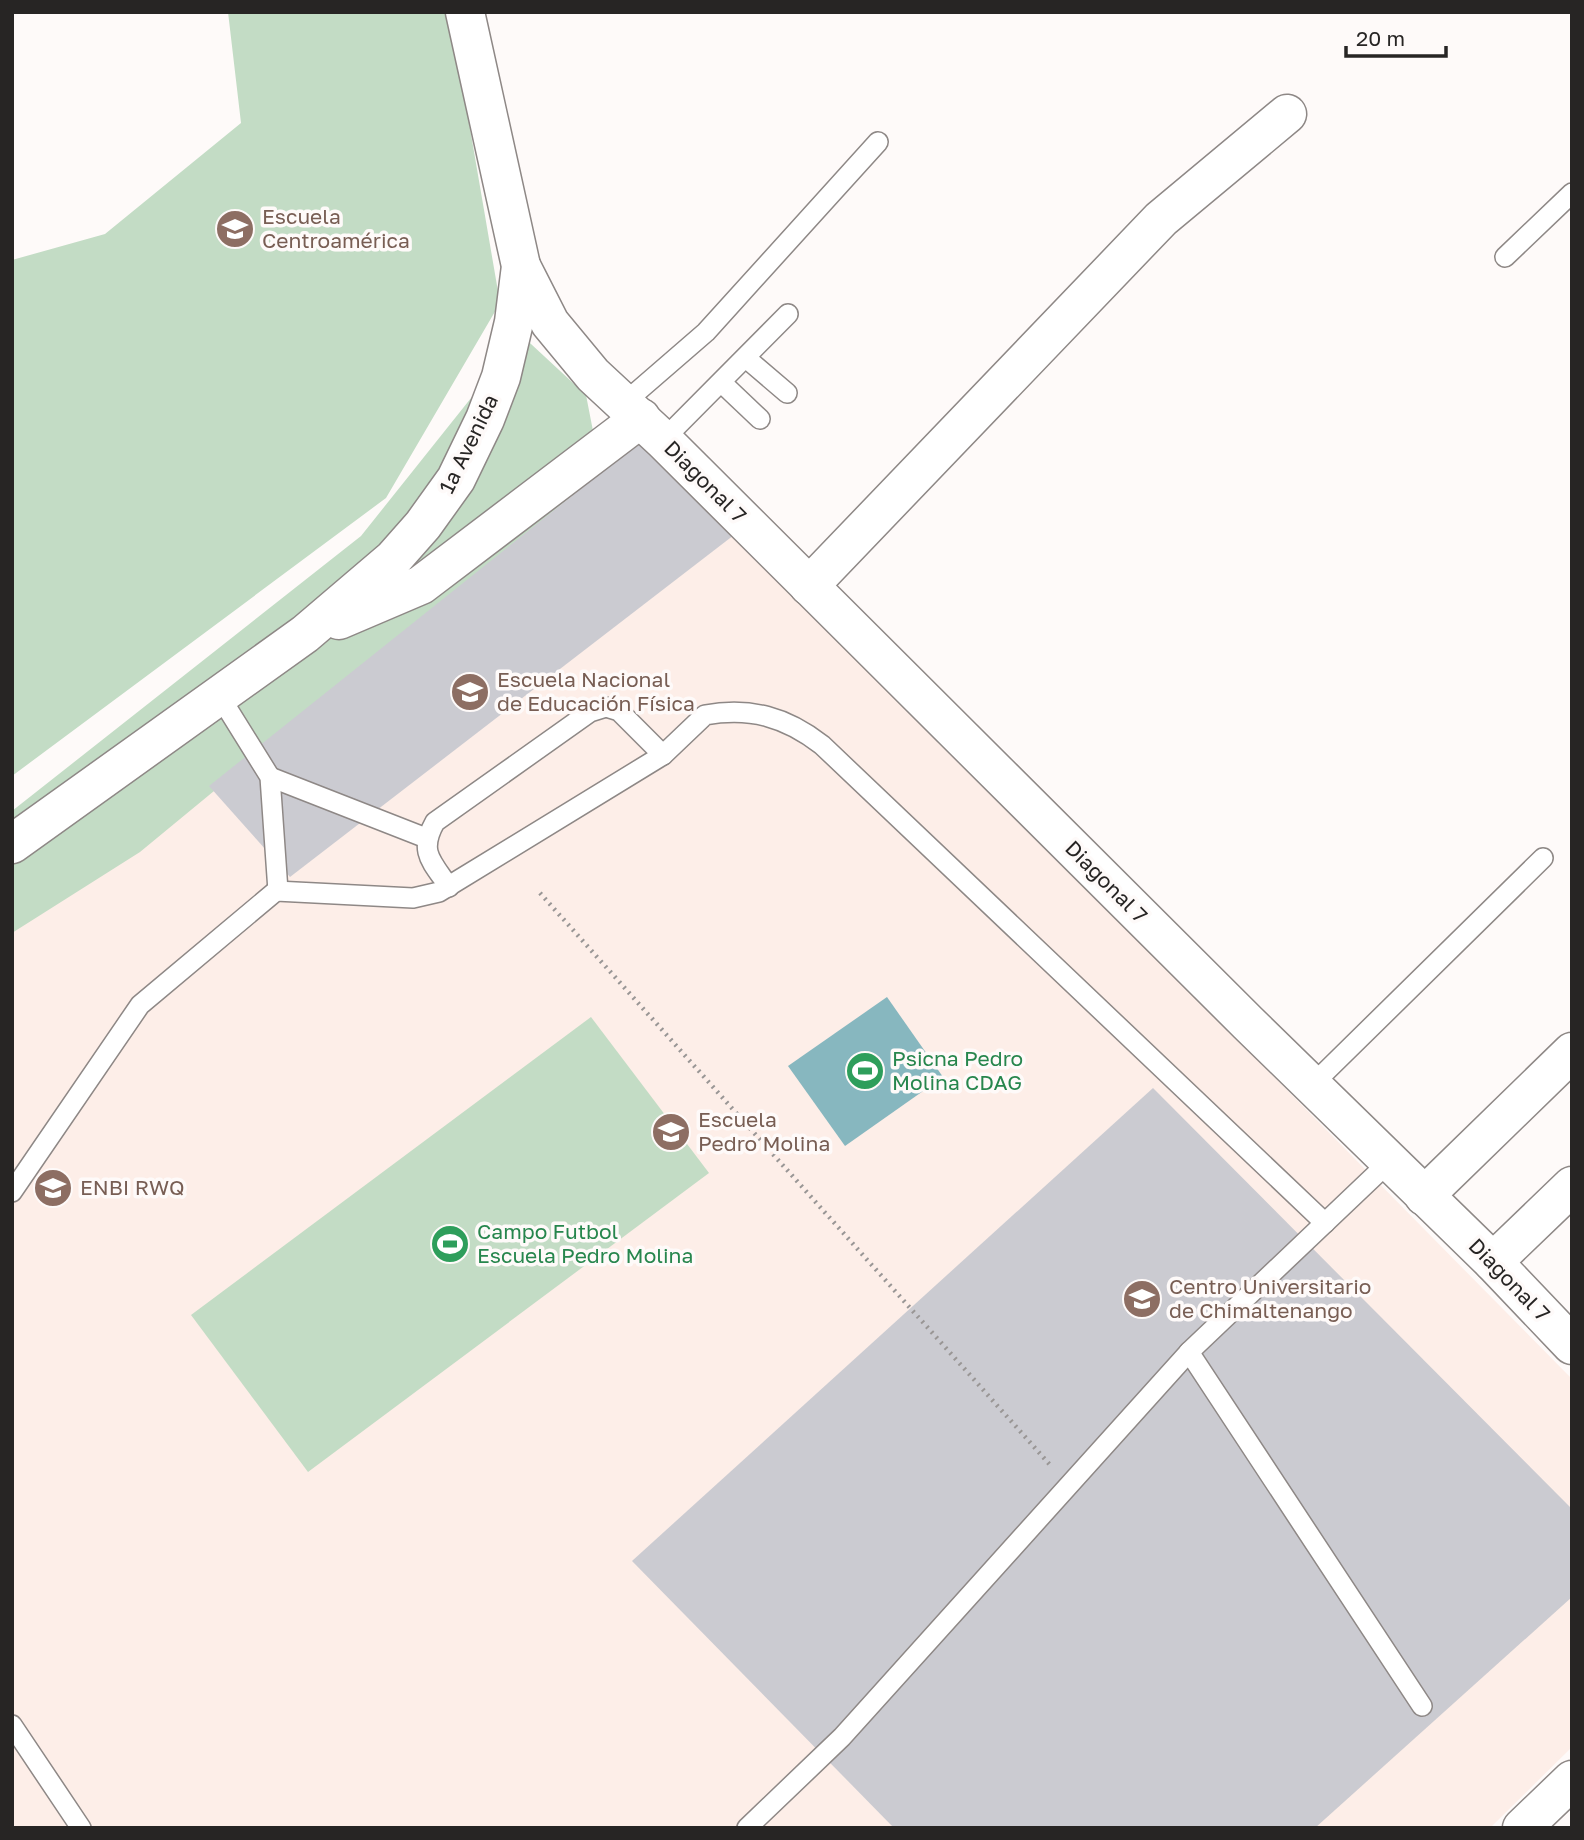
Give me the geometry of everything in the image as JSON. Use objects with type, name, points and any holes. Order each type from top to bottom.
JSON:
[{"type":"street","name":"1a Avenida","points":[[12,844],[305,634],[393,559],[423,525],[456,479],[485,419],[501,377],[514,321],[521,266],[465,12]]},
{"type":"street","points":[[809,586],[1161,219],[1287,114]]},
{"type":"street","name":"Diagonal 7","points":[[521,266],[550,323],[593,376],[643,421],[1312,1086],[1493,1262],[1572,1345]]},
{"type":"street","points":[[305,634],[421,585],[643,421]]},
{"type":"street","points":[[1424,1196],[1572,1052]]},
{"type":"street","points":[[1493,1262],[1572,1186]]},
{"type":"street","points":[[1522,1828],[1572,1780]]},
{"type":"lane","points":[[643,421],[706,332],[878,142]]},
{"type":"lane","points":[[1505,257],[1572,193]]},
{"type":"lane","points":[[643,421],[722,383],[789,314]]},
{"type":"lane","points":[[746,358],[787,393]]},
{"type":"lane","points":[[722,383],[760,419]]},
{"type":"lane","points":[[219,695],[270,777],[278,891]]},
{"type":"lane","points":[[449,887],[427,855],[426,838],[435,822],[590,712],[606,707],[619,711],[663,755]]},
{"type":"lane","points":[[12,1192],[140,1005],[252,909],[278,891],[412,898],[449,887],[663,755],[705,715],[753,712],[775,716],[801,729],[822,746],[1325,1223]]},
{"type":"lane","points":[[270,777],[426,838]]},
{"type":"lane","points":[[1312,1086],[1543,858]]},
{"type":"lane","points":[[747,1828],[842,1737],[1189,1352],[1390,1162]]},
{"type":"lane","points":[[1189,1352],[1422,1706]]},
{"type":"lane","points":[[12,1725],[81,1828]]},
{"type":"path","points":[[540,892],[1068,1486]]},
{"type":"shaded area","name":"Escuela Pedro Molina","points":[[641,430],[697,492],[1572,1379],[1572,1747],[1490,1828],[12,1828],[12,886]]},
{"type":"green space","points":[[228,12],[450,12],[500,303],[386,498],[12,776],[12,260],[105,234],[241,123]]},
{"type":"green space","points":[[517,331],[586,395],[601,472],[140,852],[12,933],[12,811],[361,536],[479,388]]},
{"type":"green space","name":"Campo Futbol Escuela Pedro Molina","points":[[591,1017],[709,1173],[308,1472],[191,1315]]},
{"type":"water","name":"Psicna Pedro Molina CDAG","points":[[887,997],[943,1077],[845,1146],[788,1066]]},
{"type":"building","points":[[642,440],[734,535],[290,877],[209,786]]},
{"type":"building","name":"Centro Universitario de Chimaltenango","points":[[1153,1088],[1572,1509],[1572,1597],[1315,1828],[894,1828],[632,1561]]},
{"type":"place","name":"Escuela Centroamérica","points":[[235,229]]},
{"type":"place","name":"Escuela Nacional de Educación Física","points":[[470,692]]},
{"type":"place","name":"Psicna Pedro Molina CDAG","points":[[865,1071]]},
{"type":"place","name":"Escuela Pedro Molina","points":[[671,1132]]},
{"type":"place","name":"ENBI RWQ","points":[[53,1188]]},
{"type":"place","name":"Campo Futbol Escuela Pedro Molina","points":[[450,1244]]},
{"type":"place","name":"Centro Universitario de Chimaltenango","points":[[1142,1299]]}]
